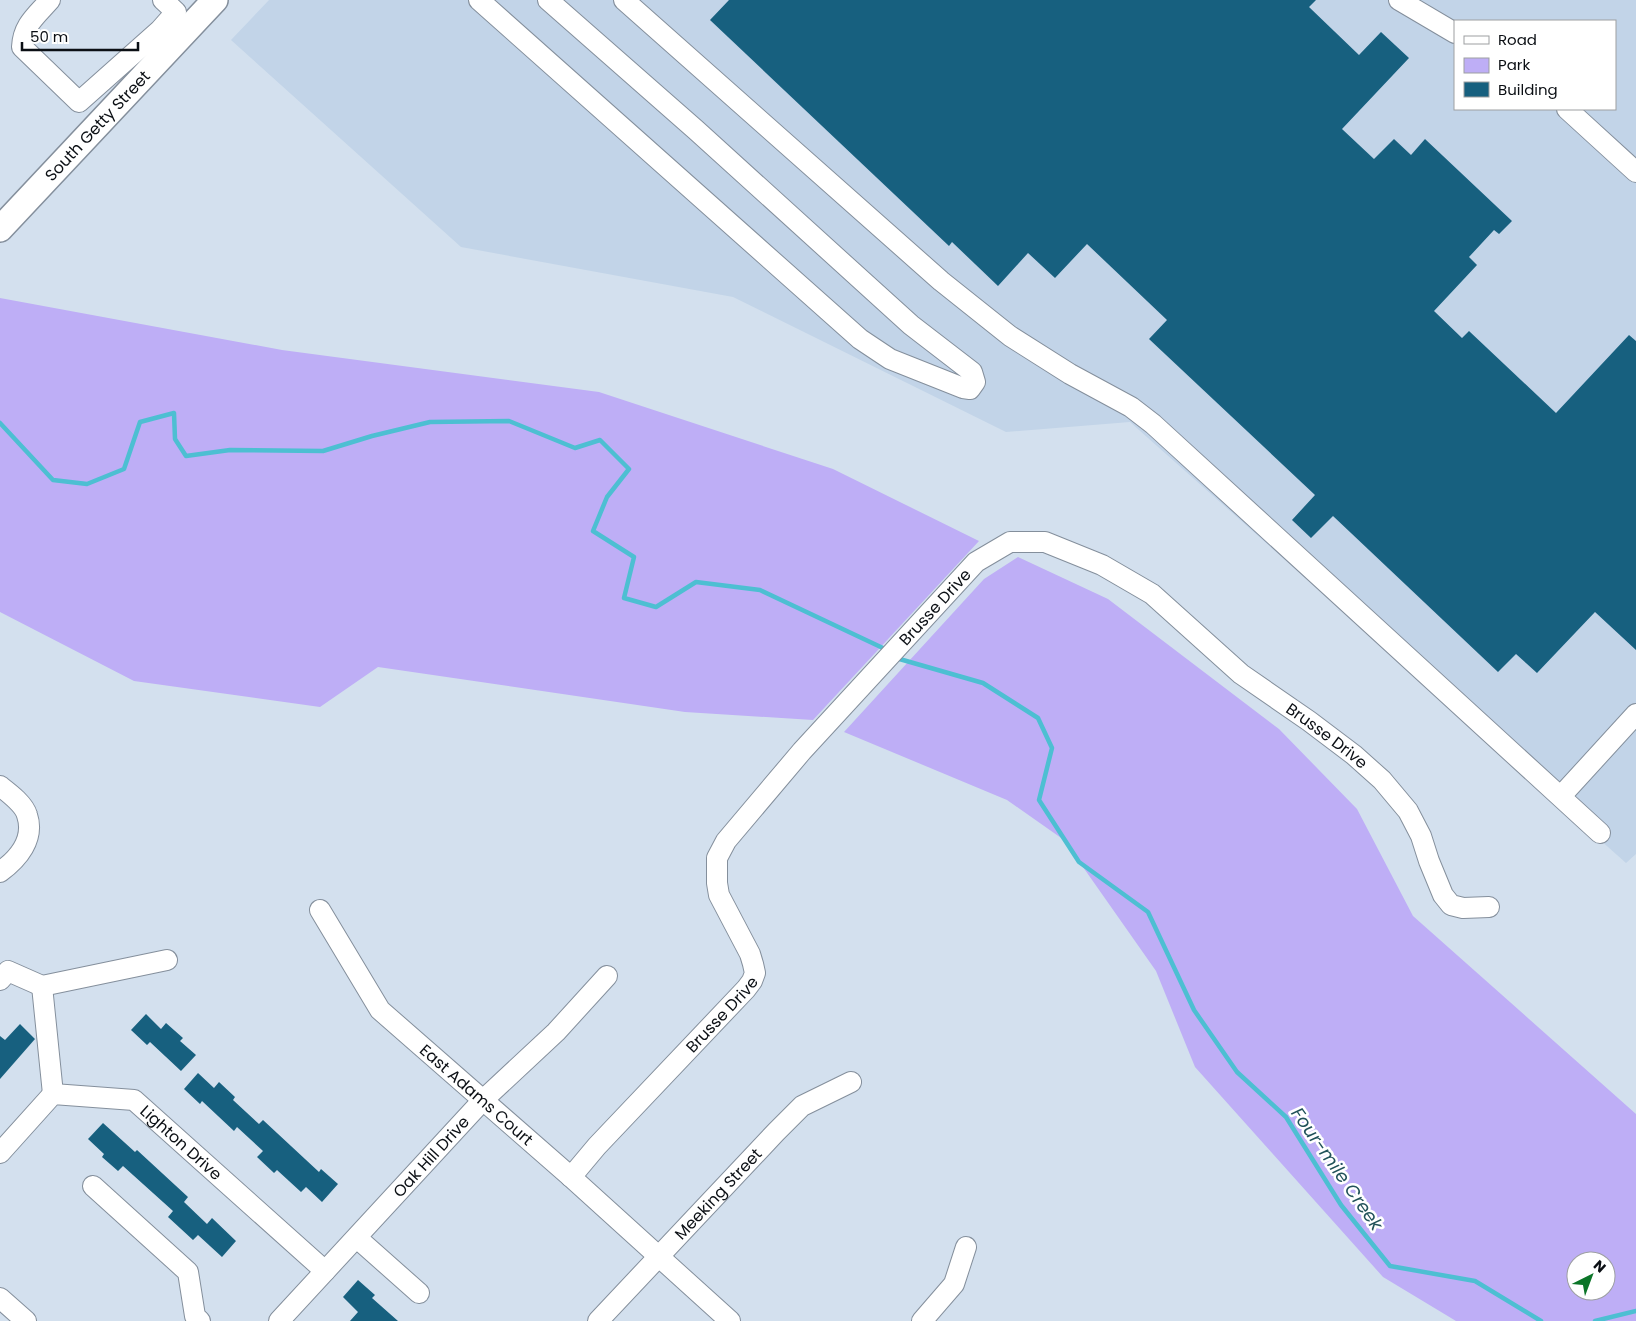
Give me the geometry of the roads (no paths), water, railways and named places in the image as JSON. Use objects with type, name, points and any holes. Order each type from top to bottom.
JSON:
[{"type":"main road","name":"South Getty Street","points":[[0,229],[167,37],[215,0]]},
{"type":"street","points":[[50,0],[28,24],[22,36],[22,47],[79,102],[167,37],[176,12],[163,0]]},
{"type":"street","points":[[480,0],[860,339],[890,359],[970,389],[976,382],[972,372],[912,325],[696,130],[548,0]]},
{"type":"street","points":[[624,0],[941,281],[1010,336],[1070,374],[1131,406],[1153,424],[1600,833]]},
{"type":"street","points":[[1399,0],[1454,32]]},
{"type":"street","points":[[1569,110],[1636,172]]},
{"type":"street","name":"Brusse Drive","points":[[570,1177],[752,981],[754,973],[750,954],[719,895],[717,858],[726,841],[802,751],[976,562],[1010,542],[1045,542],[1102,565],[1152,594],[1242,674],[1354,755],[1382,780],[1408,811],[1421,836],[1443,895],[1451,905],[1463,908],[1489,907]]},
{"type":"street","points":[[1560,796],[1636,714]]},
{"type":"street","points":[[0,786],[16,799],[27,814],[28,830],[26,844],[20,856],[0,872]]},
{"type":"street","name":"East Adams Court","points":[[320,910],[380,1010],[730,1321]]},
{"type":"street","points":[[0,980],[8,971],[42,986],[167,960]]},
{"type":"street","name":"Oak Hill Drive","points":[[278,1321],[483,1100],[556,1032],[607,976]]},
{"type":"street","points":[[0,1153],[54,1094],[42,986]]},
{"type":"street","name":"Meeking Street","points":[[598,1321],[802,1106],[851,1082]]},
{"type":"street","name":"Lighton Drive","points":[[54,1094],[134,1100],[325,1271]]},
{"type":"street","points":[[93,1186],[188,1272],[195,1316],[200,1321]]},
{"type":"street","points":[[357,1238],[419,1293]]},
{"type":"street","points":[[922,1321],[954,1284],[966,1246]]},
{"type":"street","points":[[0,1298],[26,1321]]},
{"type":"waterway","name":"Four-mile Creek","points":[[0,423],[53,480],[87,484],[124,469],[140,422],[174,413],[175,439],[186,456],[230,450],[323,451],[372,436],[430,422],[509,421],[575,448],[600,440],[629,469],[607,497],[593,531],[634,557],[624,598],[656,607],[696,582],[760,590],[885,649]]},
{"type":"waterway","name":"Four-mile Creek","points":[[896,658],[983,683],[1038,718],[1052,748],[1039,800],[1079,862],[1148,912],[1194,1010],[1237,1072],[1286,1117],[1341,1205],[1390,1266],[1475,1281],[1541,1321]]},
{"type":"waterway","name":"Four-mile Creek","points":[[1595,1321],[1636,1311]]}]
